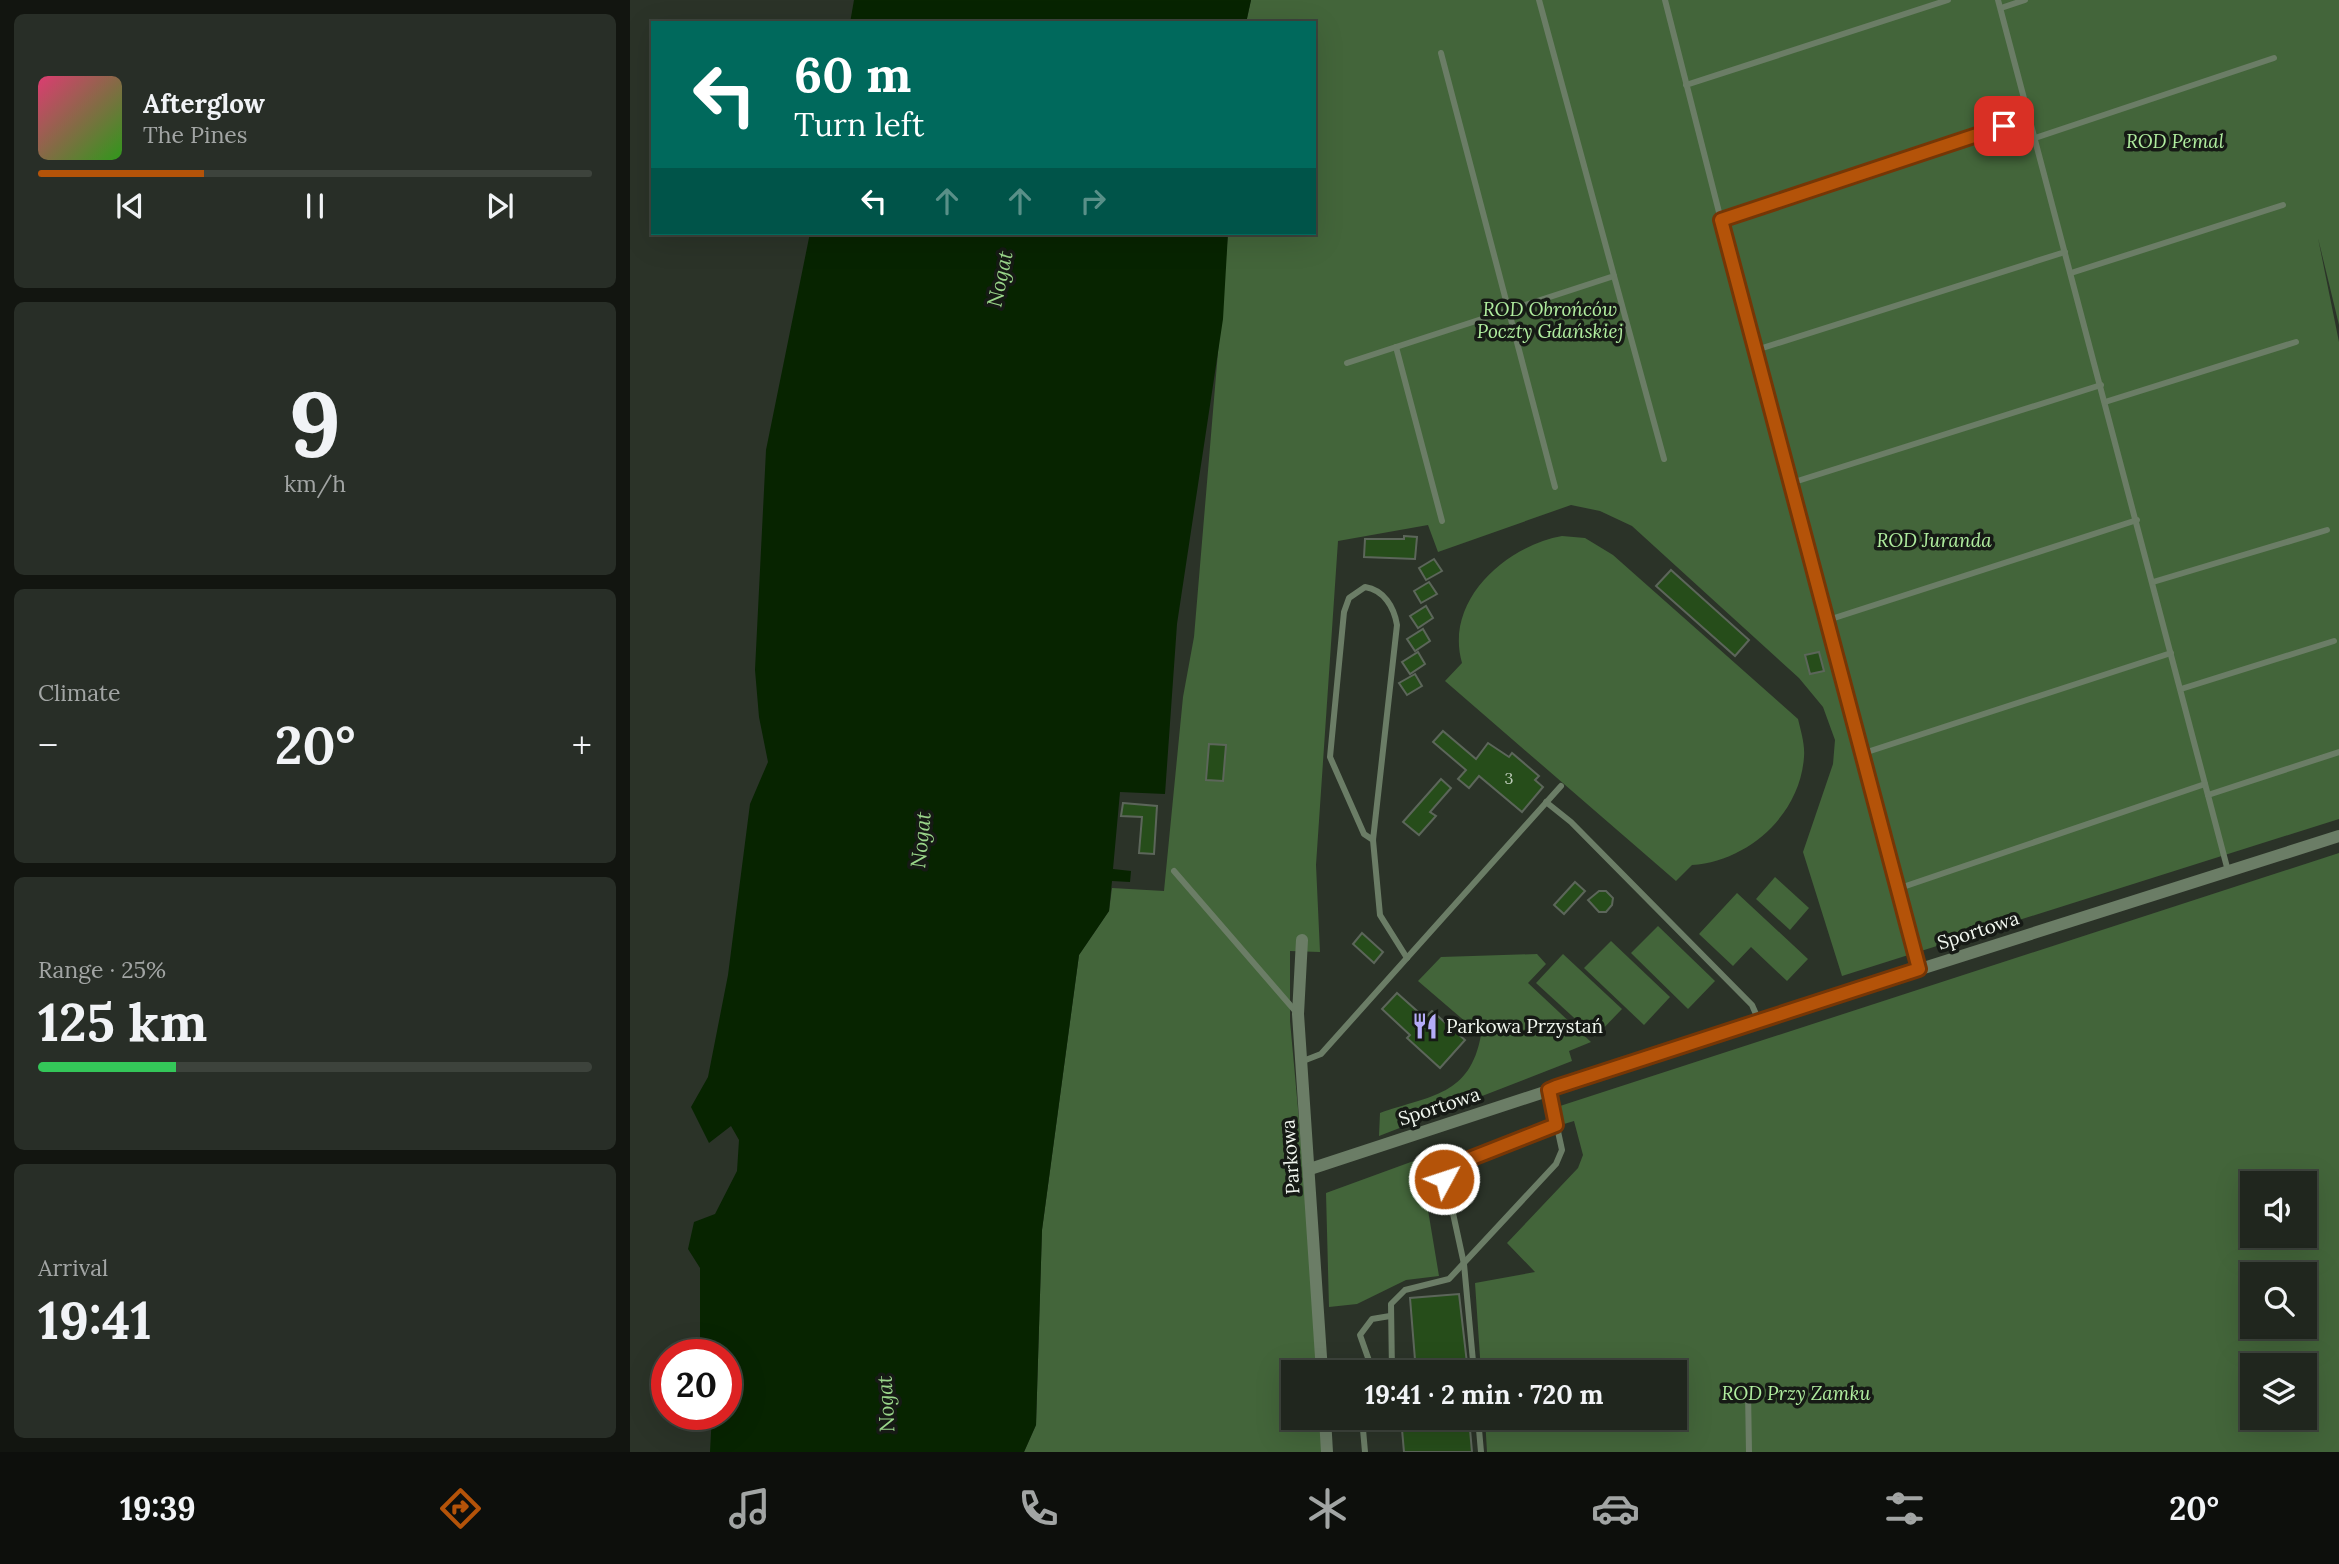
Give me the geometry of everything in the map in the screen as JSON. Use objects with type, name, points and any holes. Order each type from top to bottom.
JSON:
[{"type":"street","name":"Sportowa","points":[[1310,1169],[1919,969],[2339,836]]},
{"type":"street","name":"Parkowa","points":[[1302,940],[1298,1014],[1321,1360]]},
{"type":"street","points":[[1326,1430],[1327,1452]]},
{"type":"lane","points":[[1539,0],[1664,459]]},
{"type":"lane","points":[[1665,0],[1788,484],[1919,969]]},
{"type":"lane","points":[[1686,85],[1948,0]]},
{"type":"lane","points":[[1998,0],[2228,871]]},
{"type":"lane","points":[[2001,8],[2025,0]]},
{"type":"lane","points":[[1441,53],[1506,311],[1555,487]]},
{"type":"lane","points":[[2035,138],[2274,58]]},
{"type":"lane","points":[[1721,220],[2030,117]]},
{"type":"lane","points":[[2071,273],[2283,205]]},
{"type":"lane","points":[[1754,351],[2065,252]]},
{"type":"lane","points":[[1347,363],[1614,276]]},
{"type":"lane","points":[[2105,402],[2296,342]]},
{"type":"lane","points":[[1396,347],[1442,521]]},
{"type":"lane","points":[[1788,484],[2101,385]]},
{"type":"lane","points":[[1825,621],[2137,520]]},
{"type":"lane","points":[[2153,582],[2327,530]]},
{"type":"lane","points":[[1373,840],[1364,834],[1330,757],[1344,612],[1349,597],[1365,587],[1374,588],[1387,601],[1397,625],[1373,840],[1381,915],[1407,958]]},
{"type":"lane","points":[[2180,690],[2334,641]]},
{"type":"lane","points":[[1861,754],[2171,653]]},
{"type":"lane","points":[[2208,794],[2339,752]]},
{"type":"lane","points":[[1897,889],[2205,785]]},
{"type":"lane","points":[[1303,1061],[1321,1054],[1561,786]]},
{"type":"lane","points":[[1546,802],[1571,822],[1752,1005],[1759,1021]]},
{"type":"lane","points":[[1174,871],[1298,1014]]},
{"type":"lane","points":[[1392,1360],[1391,1304],[1405,1290],[1449,1279],[1556,1164],[1562,1150],[1549,1090]]},
{"type":"lane","points":[[1473,1360],[1464,1264],[1444,1172],[1456,1163],[1556,1125]]},
{"type":"lane","points":[[1367,1360],[1360,1335],[1372,1319],[1390,1316]]},
{"type":"lane","points":[[1748,1391],[1749,1452]]},
{"type":"lane","points":[[1363,1430],[1365,1452]]},
{"type":"lane","points":[[1479,1430],[1481,1452]]},
{"type":"green space","points":[[1251,0],[2339,0],[2339,325],[2318,238],[2339,342],[2339,819],[1842,976],[1803,852],[1833,764],[1835,740],[1823,707],[1799,678],[1632,526],[1600,511],[1571,505],[1438,552],[1428,525],[1338,541],[1316,865],[1320,952],[1290,951],[1290,1021],[1321,1360],[1281,1360],[1281,1430],[1326,1430],[1327,1452],[1024,1452],[1036,1425],[1042,1230],[1079,955],[1109,911],[1112,888],[1164,891],[1183,697],[1194,637],[1228,235],[1316,235],[1316,21],[1246,21]]},
{"type":"green space","points":[[1562,536],[1585,538],[1613,555],[1798,719],[1804,757],[1793,798],[1782,816],[1751,844],[1733,855],[1692,865],[1676,881],[1445,681],[1462,663],[1459,640],[1462,618],[1471,598],[1484,580],[1520,551]]},
{"type":"green space","name":"ROD Przy Zamku","points":[[2339,853],[2339,1452],[1487,1452],[1486,1430],[1687,1430],[1687,1360],[1480,1360],[1475,1283],[1535,1272],[1507,1243],[1578,1168],[1583,1155],[1574,1121],[1564,1124],[1560,1106]]},
{"type":"green space","points":[[1775,877],[1809,908],[1790,930],[1756,899]]},
{"type":"green space","points":[[1737,893],[1808,959],[1787,981],[1751,947],[1733,966],[1699,934]]},
{"type":"green space","points":[[1658,926],[1715,981],[1688,1009],[1631,953]]},
{"type":"green space","points":[[1611,941],[1670,997],[1644,1025],[1584,968]]},
{"type":"green space","points":[[1537,954],[1546,964],[1528,983],[1591,1042],[1569,1051],[1572,1061],[1379,1136],[1380,1113],[1446,1090],[1458,1082],[1476,1055],[1481,1035],[1418,981],[1441,957]]},
{"type":"green space","points":[[1563,954],[1622,1009],[1595,1037],[1536,983]]},
{"type":"green space","points":[[1430,1155],[1434,1168],[1422,1174],[1439,1276],[1406,1280],[1357,1304],[1329,1307],[1326,1193]]},
{"type":"water","points":[[854,0],[1251,0],[1246,21],[850,21]]},
{"type":"water","name":"Nogat","points":[[810,235],[1228,235],[1223,319],[1177,624],[1165,794],[1120,792],[1113,869],[1131,871],[1130,882],[1112,881],[1109,911],[1079,955],[1042,1230],[1036,1425],[1024,1452],[710,1452],[711,1430],[742,1430],[742,1339],[700,1339],[700,1268],[688,1249],[694,1222],[715,1214],[737,1171],[739,1140],[731,1126],[709,1143],[691,1107],[708,1077],[728,975],[750,804],[768,762],[759,717],[755,670],[766,450]]},
{"type":"building","points":[[1404,536],[1417,537],[1415,559],[1364,557],[1365,539],[1404,539]]},
{"type":"building","points":[[1434,559],[1442,571],[1426,580],[1419,568]]},
{"type":"building","points":[[1671,570],[1749,640],[1735,656],[1656,586]]},
{"type":"building","points":[[1429,582],[1437,594],[1421,603],[1414,591]]},
{"type":"building","points":[[1426,606],[1433,618],[1418,628],[1410,616]]},
{"type":"building","points":[[1423,629],[1430,641],[1415,651],[1407,639]]},
{"type":"building","points":[[1418,652],[1425,664],[1410,674],[1402,662]]},
{"type":"building","points":[[1819,652],[1824,671],[1810,674],[1805,655]]},
{"type":"building","points":[[1415,674],[1422,686],[1407,695],[1399,683]]},
{"type":"building","points":[[1443,731],[1476,759],[1488,743],[1509,757],[1512,753],[1539,776],[1535,780],[1543,787],[1522,812],[1479,776],[1469,788],[1458,779],[1466,770],[1433,742]]},
{"type":"building","points":[[1209,744],[1226,745],[1223,781],[1206,780]]},
{"type":"building","points":[[1441,779],[1451,788],[1430,812],[1436,816],[1419,835],[1403,822]]},
{"type":"building","points":[[1123,803],[1157,806],[1154,854],[1139,853],[1142,817],[1121,816]]},
{"type":"building","points":[[1575,882],[1585,891],[1564,914],[1554,905]]},
{"type":"building","points":[[1599,891],[1606,891],[1613,898],[1612,905],[1606,912],[1599,912],[1588,900]]},
{"type":"building","points":[[1362,933],[1383,952],[1374,963],[1353,944]]},
{"type":"building","name":"Parkowa Przystań","points":[[1397,993],[1425,1018],[1432,1011],[1465,1040],[1440,1068],[1407,1038],[1410,1035],[1382,1009]]},
{"type":"building","points":[[1459,1294],[1467,1360],[1415,1360],[1410,1298]]},
{"type":"building","points":[[1402,1430],[1470,1430],[1472,1452],[1404,1452]]},
{"type":"place","name":"Parkowa Przystań","points":[[1425,1026]]},
{"type":"route","points":[[1444,1179],[1444,1172],[1456,1163],[1556,1125],[1549,1090],[1919,969],[1789,487],[1721,220],[2004,126]]},
{"type":"park label","name":"ROD Pemal","points":[[2175,141]]},
{"type":"park label","name":"ROD Obrońców Poczty Gdańskiej","points":[[1550,320]]},
{"type":"park label","name":"ROD Juranda","points":[[1934,540]]}]
